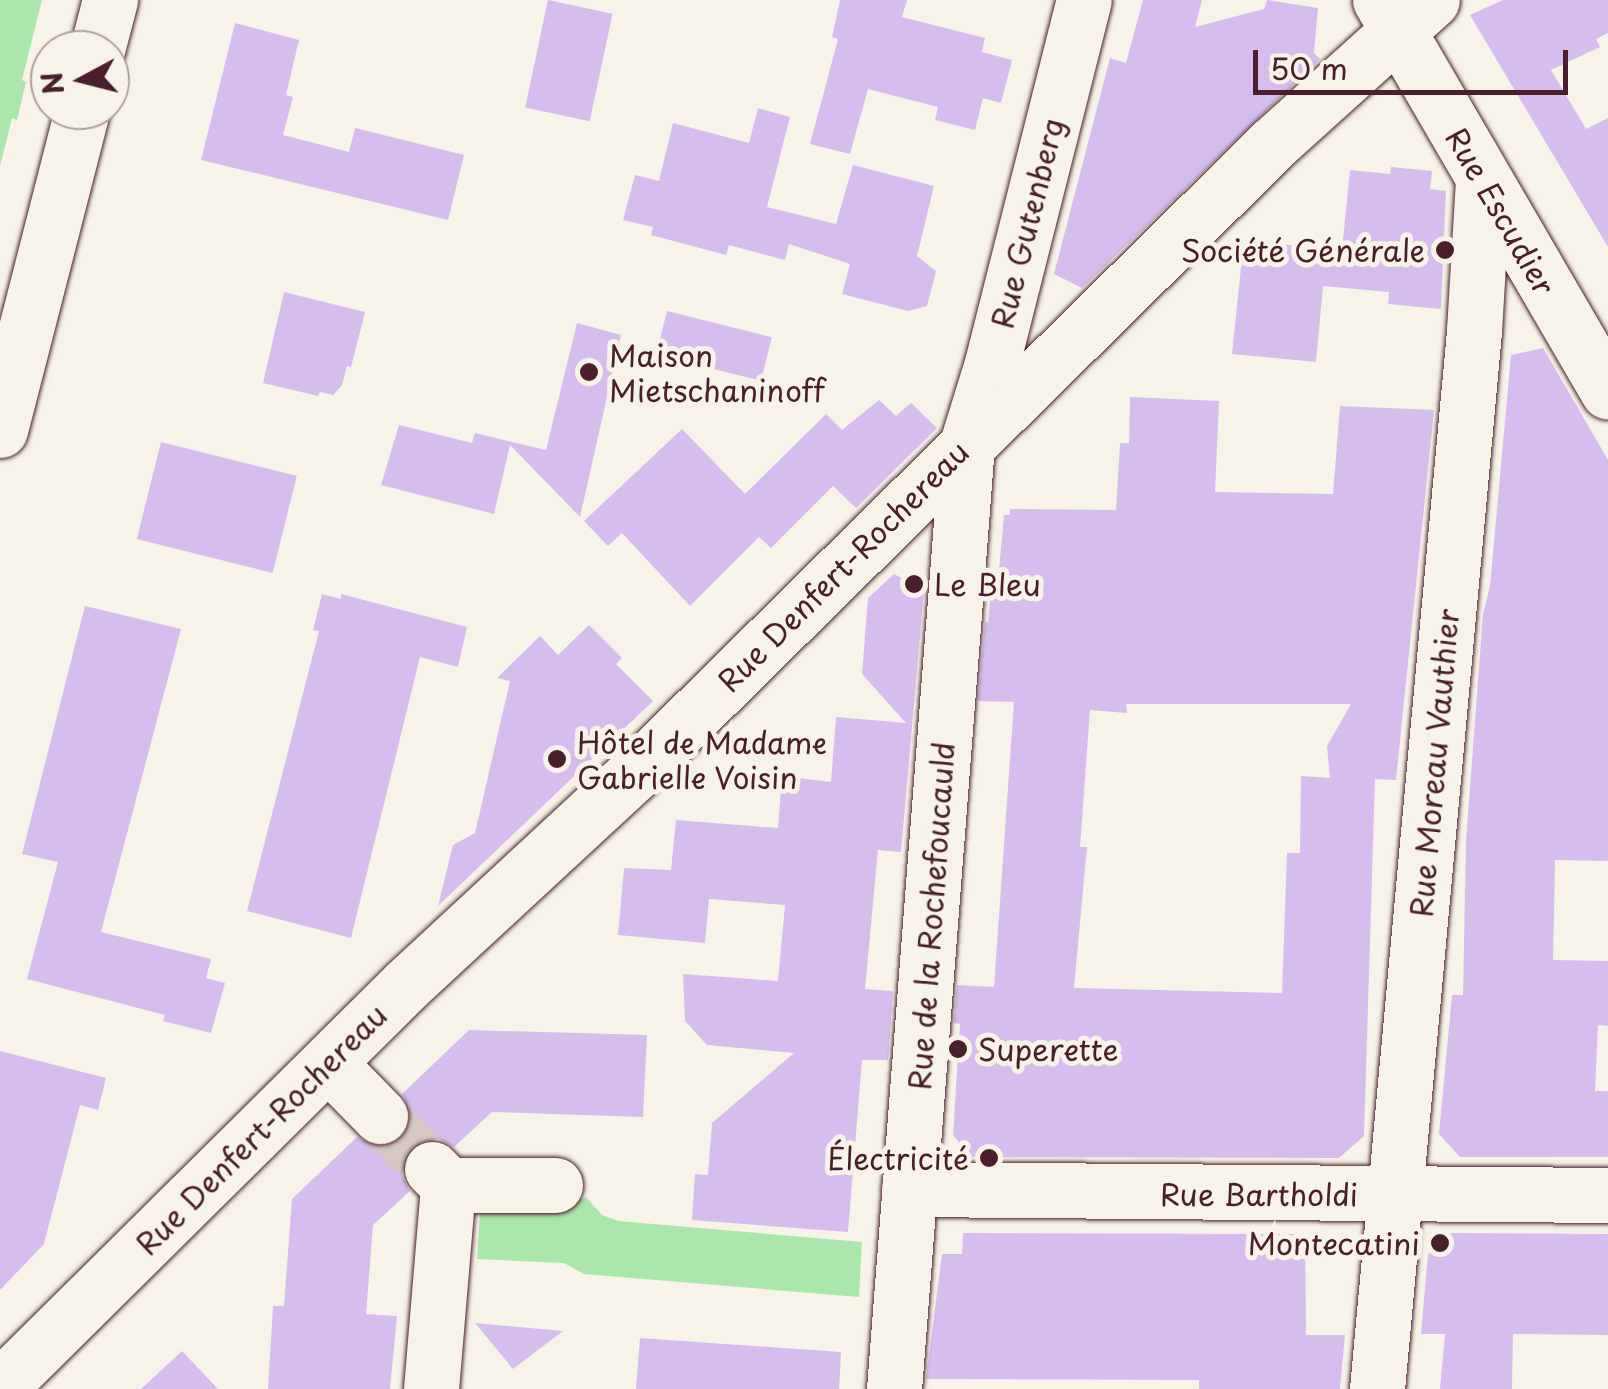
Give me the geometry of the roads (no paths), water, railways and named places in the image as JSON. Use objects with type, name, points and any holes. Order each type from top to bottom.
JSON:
[{"type":"street","points":[[102,30],[110,0]]},
{"type":"street","name":"Rue Gutenberg","points":[[966,444],[992,363],[1084,0]]},
{"type":"street","name":"Rue Denfert-Rochereau","points":[[0,1388],[407,984],[633,775],[1403,10]]},
{"type":"street","name":"Rue Escudier","points":[[1403,10],[1483,181],[1608,392]]},
{"type":"street","points":[[0,430],[77,130]]},
{"type":"street","name":"Rue Moreau Vauthier","points":[[1378,1389],[1474,331],[1483,181]]},
{"type":"street","points":[[1474,331],[1515,307],[1554,301]]},
{"type":"street","name":"Rue de la Rochefoucauld","points":[[894,1389],[966,444]]},
{"type":"street","points":[[328,1064],[380,1116]]},
{"type":"street","points":[[431,1389],[440,1177],[555,1185]]},
{"type":"street","name":"Rue Bartholdi","points":[[909,1189],[1608,1195]]},
{"type":"tunnel","points":[[380,1116],[432,1169]]},
{"type":"place","name":"Société Générale","points":[[1445,250]]},
{"type":"place","name":"Maison Mietschaninoff","points":[[589,372]]},
{"type":"place","name":"Le Bleu","points":[[914,584]]},
{"type":"place","name":"Hôtel de Madame Gabrielle Voisin","points":[[557,759]]},
{"type":"place","name":"Superette","points":[[958,1049]]},
{"type":"place","name":"Électricité","points":[[989,1158]]},
{"type":"place","name":"Montecatini","points":[[1440,1243]]}]
